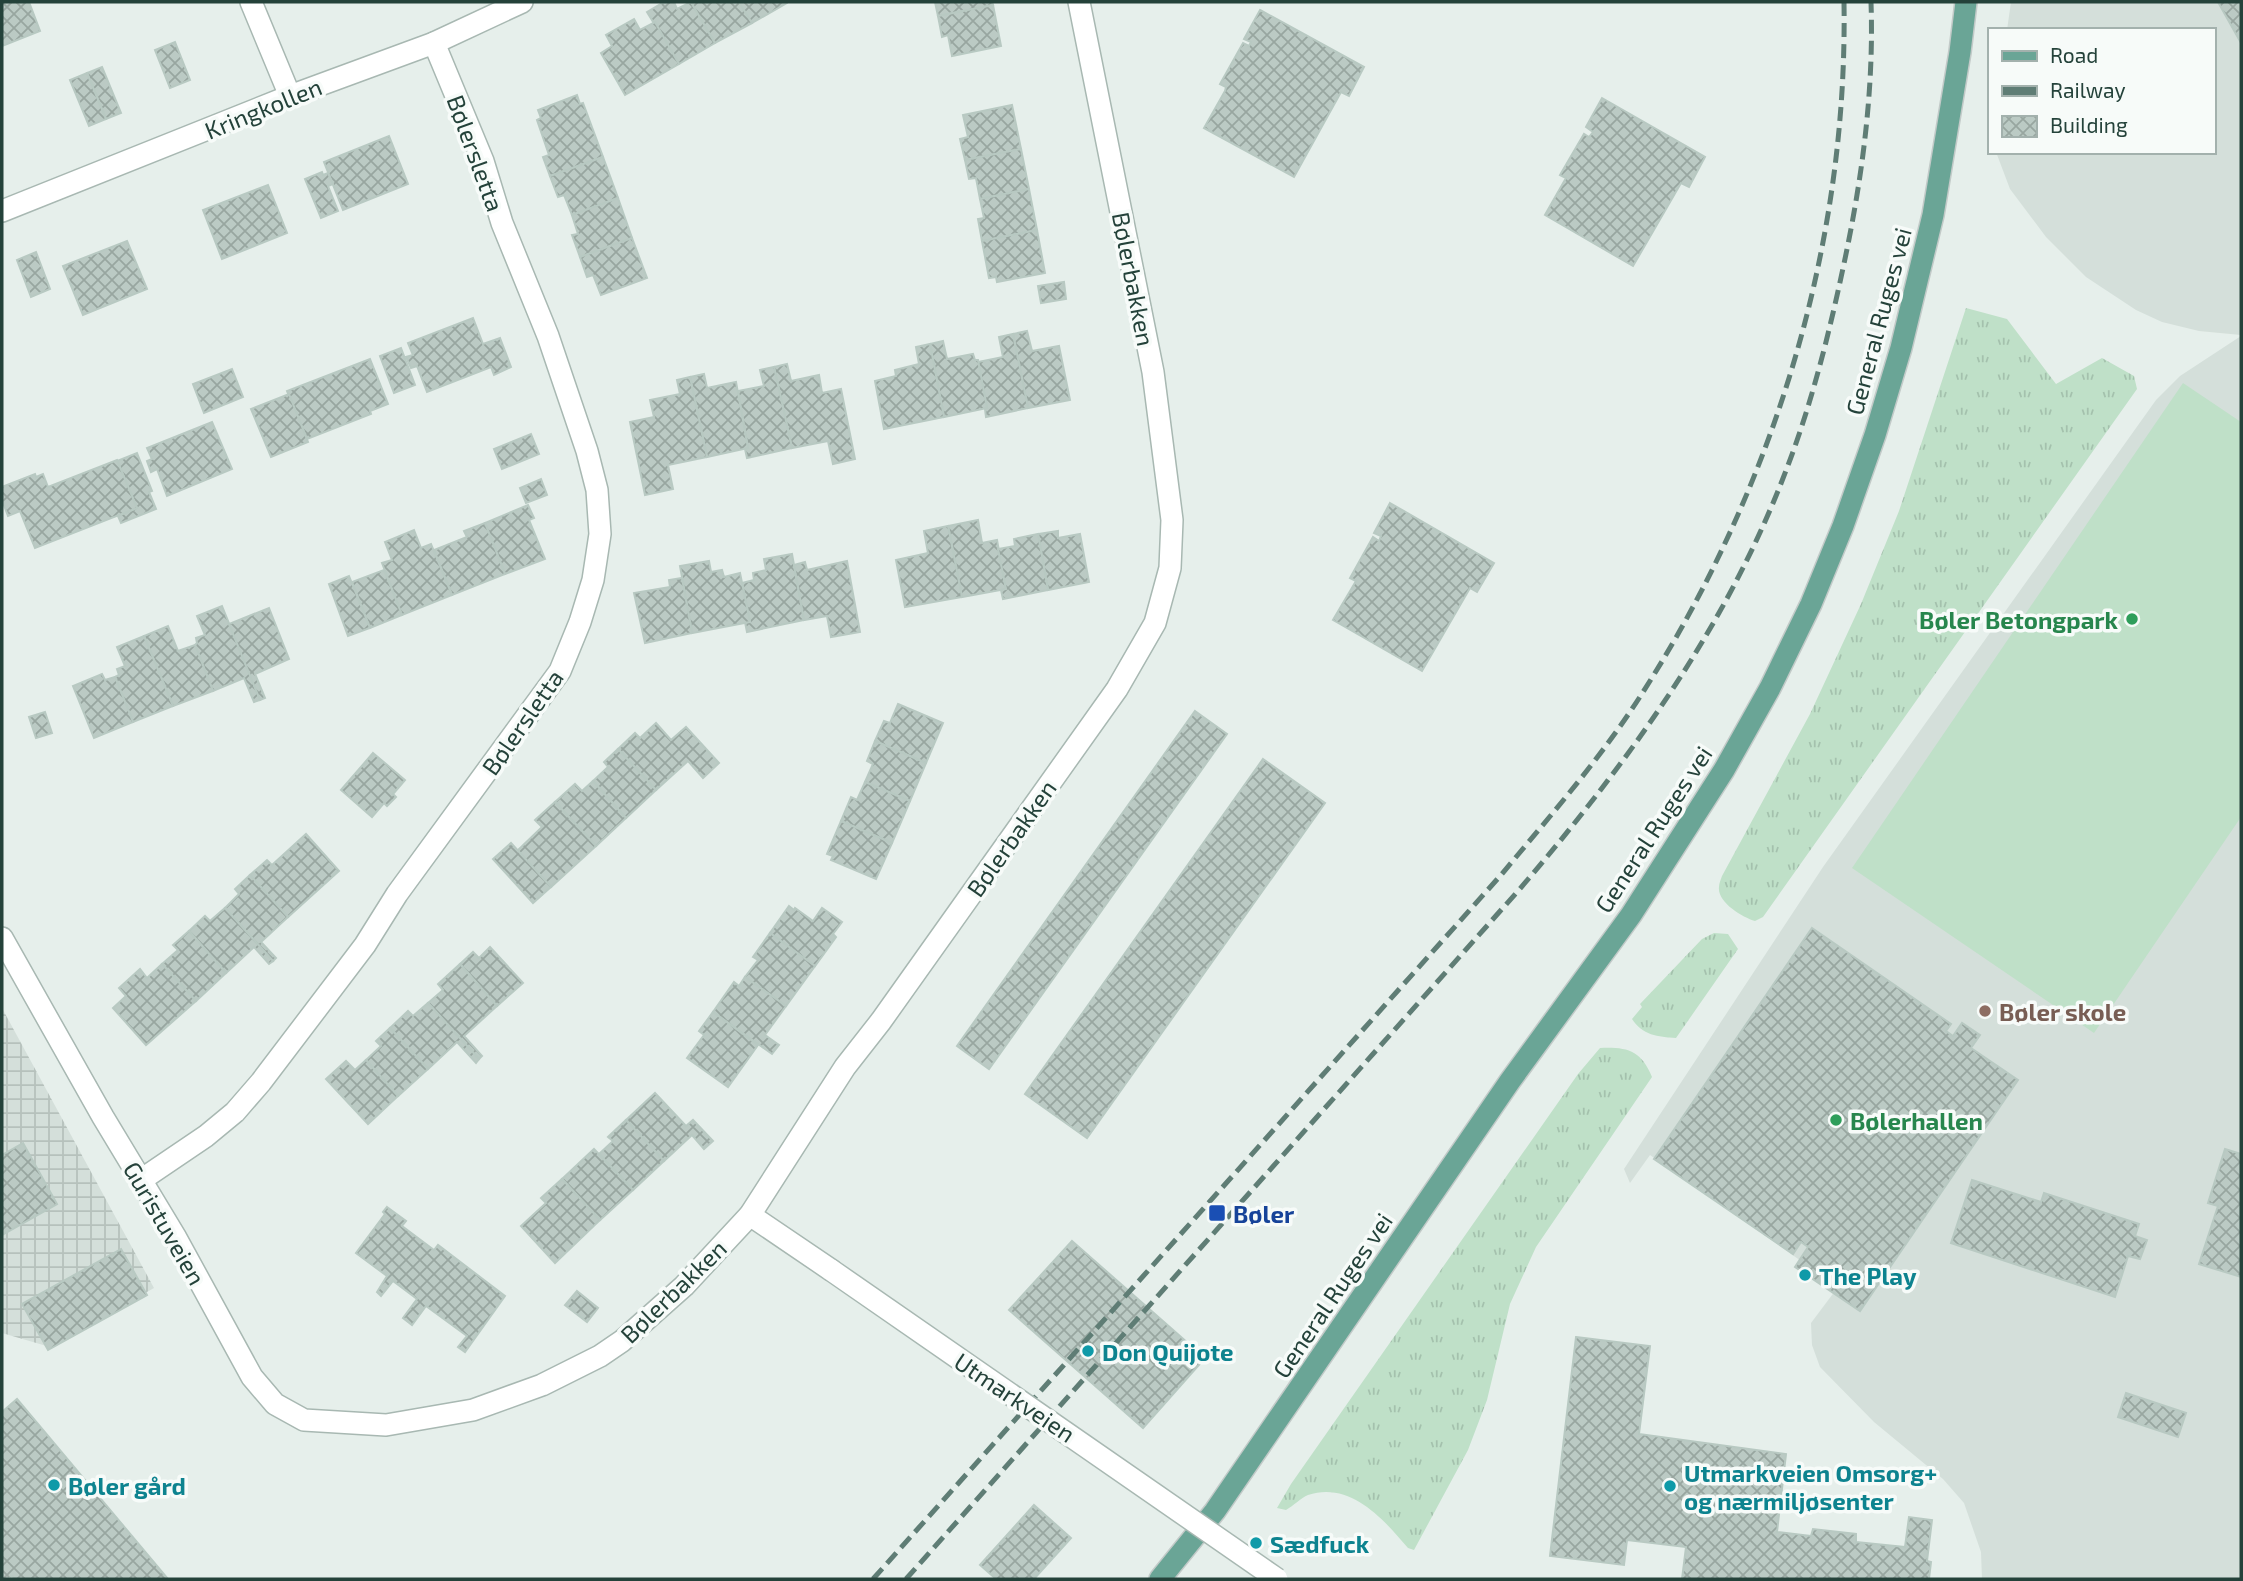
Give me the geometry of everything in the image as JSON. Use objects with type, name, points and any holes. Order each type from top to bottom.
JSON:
[{"type":"main road","name":"General Ruges vei","points":[[1160,1579],[1216,1511],[1510,1080],[1631,915],[1724,770],[1770,688],[1811,604],[1843,526],[1875,435],[1901,348],[1933,215],[1966,2]]},
{"type":"street","points":[[251,2],[290,96]]},
{"type":"street","name":"Kringkollen","points":[[2,211],[290,96],[434,43],[522,2]]},
{"type":"street","name":"Bølerbakken","points":[[386,1425],[473,1410],[542,1385],[622,1342],[684,1286],[750,1215],[845,1067],[881,1021],[1117,689],[1155,623],[1170,568],[1172,520],[1153,372],[1079,2]]},
{"type":"street","name":"Bølersletta","points":[[141,1180],[214,1131],[235,1112],[261,1083],[365,945],[397,894],[560,671],[593,580],[600,534],[597,490],[587,451],[548,336],[434,43]]},
{"type":"street","name":"Guristuveien","points":[[2,938],[176,1238],[252,1377],[275,1404],[304,1420],[386,1425]]},
{"type":"street","name":"Utmarkveien","points":[[750,1215],[1278,1579]]},
{"type":"shaded area","points":[[2011,2],[2241,2],[2241,335],[2199,331],[2162,322],[2136,310],[2086,277],[2046,237],[2010,189],[1997,154],[2215,154],[2215,28],[2007,28]]},
{"type":"shaded area","name":"Bøler skole","points":[[2241,336],[2241,1579],[1982,1579],[1981,1552],[1964,1503],[1943,1479],[1874,1422],[1820,1367],[1812,1345],[1811,1323],[1838,1287],[1650,1155],[1630,1183],[1624,1169],[1823,867],[2156,400],[2180,376]]},
{"type":"shaded area","points":[[2,1008],[154,1288],[50,1347],[2,1333]]},
{"type":"green space","points":[[1966,308],[2007,319],[2056,384],[2102,358],[2134,376],[2137,389],[1763,917],[1755,921],[1726,903],[1719,893],[1720,881],[1810,714],[1861,604],[1899,511]]},
{"type":"green space","name":"Bøler Betongpark","points":[[2183,383],[2241,422],[2241,817],[2094,1033],[1852,868]]},
{"type":"green space","points":[[1714,933],[1728,934],[1738,949],[1676,1038],[1657,1036],[1641,1029],[1632,1019],[1642,1007],[1640,1004],[1702,939]]},
{"type":"green space","points":[[1600,1048],[1618,1048],[1632,1052],[1643,1061],[1652,1077],[1536,1247],[1510,1304],[1487,1400],[1468,1450],[1414,1550],[1408,1548],[1365,1506],[1338,1493],[1308,1495],[1286,1510],[1277,1508],[1291,1484],[1578,1074]]},
{"type":"building","points":[[2,2],[29,2],[40,31],[2,46]]},
{"type":"building","points":[[664,2],[674,2],[677,9],[691,2],[715,43],[679,64],[647,12]]},
{"type":"building","points":[[691,2],[739,2],[752,23],[715,43]]},
{"type":"building","points":[[739,2],[787,2],[787,3],[752,23]]},
{"type":"building","points":[[935,2],[992,2],[993,5],[938,16]]},
{"type":"building","points":[[2218,2],[2241,2],[2241,43]]},
{"type":"building","points":[[993,5],[1001,46],[952,56],[948,35],[942,37],[938,16]]},
{"type":"building","points":[[1260,10],[1364,67],[1349,96],[1341,92],[1294,177],[1204,128],[1225,91],[1226,87],[1220,84],[1243,43],[1249,46],[1251,42],[1244,39]]},
{"type":"building","points":[[634,19],[640,30],[655,22],[679,64],[625,95],[601,53],[612,46],[606,35]]},
{"type":"building","points":[[175,42],[190,80],[170,88],[155,50]]},
{"type":"building","points":[[102,67],[121,113],[106,119],[87,73]]},
{"type":"building","points":[[87,73],[106,119],[89,126],[70,80]]},
{"type":"building","points":[[577,95],[580,104],[583,103],[603,157],[550,176],[543,157],[549,155],[537,120],[541,118],[538,110]]},
{"type":"building","points":[[1602,98],[1705,157],[1689,187],[1681,183],[1633,266],[1545,215],[1566,178],[1560,175],[1584,134],[1589,137],[1593,132],[1586,127]]},
{"type":"building","points":[[1012,105],[1021,149],[965,160],[960,139],[968,137],[963,115]]},
{"type":"building","points":[[389,136],[408,184],[343,210],[324,162]]},
{"type":"building","points":[[1021,149],[1029,189],[980,199],[976,178],[969,179],[965,160]]},
{"type":"building","points":[[603,157],[618,198],[572,215],[564,195],[558,197],[550,176]]},
{"type":"building","points":[[322,172],[323,175],[328,173],[333,184],[328,186],[338,211],[321,218],[305,179]]},
{"type":"building","points":[[268,185],[287,233],[222,259],[203,210]]},
{"type":"building","points":[[1029,189],[1037,230],[982,241],[978,219],[984,218],[980,199]]},
{"type":"building","points":[[618,198],[632,238],[580,257],[572,235],[578,234],[572,215]]},
{"type":"building","points":[[1037,230],[1045,273],[997,282],[996,277],[989,278],[982,241]]},
{"type":"building","points":[[632,238],[647,278],[601,295],[593,275],[587,277],[580,257]]},
{"type":"building","points":[[127,241],[147,289],[83,315],[63,266]]},
{"type":"building","points":[[36,252],[50,289],[31,297],[17,260]]},
{"type":"building","points":[[1064,282],[1066,299],[1041,303],[1038,286]]},
{"type":"building","points":[[473,318],[483,344],[500,338],[511,367],[494,375],[491,367],[427,392],[417,366],[411,368],[406,357],[413,355],[408,343]]},
{"type":"building","points":[[1027,331],[1032,351],[1059,346],[1070,400],[1028,408],[1013,334]]},
{"type":"building","points":[[1013,334],[1028,408],[986,417],[987,408],[978,362],[1003,357],[999,337]]},
{"type":"building","points":[[943,341],[947,359],[973,354],[975,360],[978,360],[987,408],[944,417],[930,344]]},
{"type":"building","points":[[930,344],[944,417],[884,429],[875,381],[896,376],[895,370],[919,364],[916,347]]},
{"type":"building","points":[[401,348],[415,385],[394,393],[380,356]]},
{"type":"building","points":[[370,359],[388,404],[370,411],[371,414],[307,439],[287,391]]},
{"type":"building","points":[[787,364],[791,381],[819,375],[822,393],[841,389],[855,459],[833,464],[828,441],[792,448],[774,367]]},
{"type":"building","points":[[774,367],[792,448],[747,458],[745,449],[748,448],[738,391],[764,386],[760,370]]},
{"type":"building","points":[[232,369],[243,397],[204,413],[193,384]]},
{"type":"building","points":[[704,374],[707,388],[736,382],[748,448],[707,457],[690,377]]},
{"type":"building","points":[[690,377],[707,457],[668,465],[673,489],[645,495],[630,422],[654,417],[650,400],[680,394],[677,380]]},
{"type":"building","points":[[289,394],[308,442],[271,457],[251,409]]},
{"type":"building","points":[[212,422],[232,469],[167,496],[157,469],[151,472],[147,461],[152,459],[147,448]]},
{"type":"building","points":[[531,434],[539,454],[502,469],[494,449]]},
{"type":"building","points":[[137,453],[156,509],[121,523],[118,516],[137,508],[117,461]]},
{"type":"building","points":[[117,460],[137,508],[35,548],[20,511],[8,516],[2,500],[2,487],[35,474],[36,477],[43,474],[48,487]]},
{"type":"building","points":[[541,479],[547,495],[526,503],[520,488]]},
{"type":"building","points":[[1390,503],[1494,563],[1477,592],[1470,588],[1422,671],[1333,620],[1356,581],[1350,578],[1373,537],[1379,541],[1381,536],[1374,533]]},
{"type":"building","points":[[528,505],[534,518],[529,520],[545,559],[505,574],[485,523]]},
{"type":"building","points":[[978,520],[982,543],[997,540],[1006,589],[962,597],[948,526]]},
{"type":"building","points":[[485,523],[505,574],[452,595],[434,550],[467,537],[464,531]]},
{"type":"building","points":[[948,526],[962,597],[905,607],[896,560],[928,553],[924,531]]},
{"type":"building","points":[[414,530],[421,548],[431,544],[452,595],[402,615],[382,563],[392,560],[385,542]]},
{"type":"building","points":[[1058,531],[1058,538],[1080,534],[1089,582],[1048,590],[1038,534]]},
{"type":"building","points":[[1038,534],[1048,590],[1003,599],[1001,590],[1006,589],[998,549],[1015,546],[1014,539]]},
{"type":"building","points":[[792,554],[804,620],[747,632],[745,622],[750,622],[742,583],[754,580],[753,573],[766,570],[764,559]]},
{"type":"building","points":[[709,561],[711,572],[722,570],[724,577],[740,573],[750,622],[692,633],[680,566]]},
{"type":"building","points":[[847,561],[860,632],[831,637],[827,616],[804,620],[794,565],[805,562],[807,570]]},
{"type":"building","points":[[384,570],[402,615],[370,628],[352,582]]},
{"type":"building","points":[[349,576],[370,628],[348,636],[329,584]]},
{"type":"building","points":[[682,578],[692,633],[645,643],[634,593],[670,587],[669,580]]},
{"type":"building","points":[[222,606],[260,700],[254,702],[244,678],[213,691],[195,645],[196,638],[205,635],[197,616]]},
{"type":"building","points":[[269,608],[289,659],[255,674],[265,698],[260,700],[229,624]]},
{"type":"building","points":[[168,626],[178,651],[195,645],[213,691],[173,706],[144,636]]},
{"type":"building","points":[[144,636],[173,706],[133,722],[115,677],[119,675],[117,669],[125,666],[117,647]]},
{"type":"building","points":[[102,674],[105,680],[115,677],[133,722],[94,738],[73,686]]},
{"type":"building","points":[[898,704],[943,723],[926,763],[875,741],[884,721],[890,723]]},
{"type":"building","points":[[1195,711],[1227,734],[989,1069],[957,1046]]},
{"type":"building","points":[[45,712],[52,733],[36,738],[29,717]]},
{"type":"building","points":[[656,723],[671,740],[686,727],[719,763],[703,778],[688,761],[656,790],[618,749],[635,733],[640,738]]},
{"type":"building","points":[[875,741],[926,763],[910,801],[865,782],[873,764],[867,761]]},
{"type":"building","points":[[618,749],[656,790],[626,818],[593,781],[608,767],[604,762]]},
{"type":"building","points":[[373,753],[405,780],[393,794],[396,797],[387,806],[384,803],[372,817],[341,790]]},
{"type":"building","points":[[1263,759],[1325,803],[1087,1138],[1025,1094]]},
{"type":"building","points":[[593,781],[626,818],[596,846],[555,802],[575,784],[582,791]]},
{"type":"building","points":[[865,782],[910,801],[892,843],[841,821],[851,797],[857,800]]},
{"type":"building","points":[[555,802],[596,846],[551,887],[517,851],[542,827],[535,820]]},
{"type":"building","points":[[841,821],[892,843],[876,879],[831,860],[833,856],[827,854]]},
{"type":"building","points":[[306,834],[339,871],[288,917],[250,875],[267,860],[272,865]]},
{"type":"building","points":[[511,843],[551,887],[533,903],[493,859]]},
{"type":"building","points":[[250,875],[288,917],[261,942],[276,958],[273,961],[225,908],[239,894],[235,889]]},
{"type":"building","points":[[789,906],[813,921],[822,908],[842,922],[833,934],[836,937],[815,966],[770,933]]},
{"type":"building","points":[[225,908],[273,961],[269,964],[254,947],[226,973],[189,931],[205,916],[210,921]]},
{"type":"building","name":"Bølerhallen","points":[[1812,928],[1951,1024],[1946,1031],[1953,1036],[1962,1023],[1980,1035],[1971,1048],[2018,1080],[1860,1311],[1795,1267],[1808,1247],[1801,1242],[1793,1254],[1654,1159]]},
{"type":"building","points":[[189,931],[226,973],[196,1001],[162,964],[178,950],[173,945]]},
{"type":"building","points":[[770,933],[815,966],[786,1006],[745,977],[758,960],[753,957]]},
{"type":"building","points":[[490,947],[523,983],[497,1006],[460,964],[473,952],[479,958]]},
{"type":"building","points":[[162,964],[196,1001],[146,1045],[113,1008],[126,996],[119,988],[140,969],[147,978]]},
{"type":"building","points":[[460,964],[497,1006],[464,1036],[482,1056],[479,1059],[428,1003],[443,990],[438,984]]},
{"type":"building","points":[[745,977],[786,1006],[765,1035],[779,1045],[772,1054],[713,1012],[734,982],[739,986]]},
{"type":"building","points":[[428,1003],[479,1059],[476,1063],[457,1042],[428,1069],[390,1028],[408,1011],[413,1016]]},
{"type":"building","points":[[713,1012],[758,1045],[728,1087],[687,1058],[704,1035],[699,1031]]},
{"type":"building","points":[[390,1028],[428,1069],[398,1096],[366,1060],[381,1046],[376,1041]]},
{"type":"building","points":[[366,1060],[398,1096],[368,1124],[326,1079],[346,1061],[355,1070]]},
{"type":"building","points":[[655,1093],[686,1126],[693,1120],[713,1141],[704,1149],[692,1135],[664,1161],[626,1120]]},
{"type":"building","points":[[626,1120],[664,1161],[633,1190],[599,1154],[613,1141],[608,1137]]},
{"type":"building","points":[[23,1143],[57,1204],[2,1235],[2,1155]]},
{"type":"building","points":[[594,1149],[633,1190],[600,1220],[562,1179]]},
{"type":"building","points":[[2225,1149],[2241,1154],[2241,1277],[2199,1264],[2218,1206],[2208,1203]]},
{"type":"building","points":[[562,1179],[600,1220],[555,1263],[521,1226],[546,1203],[541,1198]]},
{"type":"building","points":[[1972,1180],[2041,1202],[2044,1193],[2139,1224],[2135,1236],[2147,1240],[2140,1259],[2128,1256],[2115,1297],[1951,1243]]},
{"type":"building","points":[[387,1207],[406,1221],[402,1226],[434,1250],[438,1245],[505,1296],[465,1352],[458,1347],[467,1336],[426,1306],[412,1325],[403,1318],[417,1299],[393,1281],[381,1296],[377,1292],[387,1276],[356,1253],[385,1214],[383,1212]]},
{"type":"building","points":[[1072,1241],[1205,1358],[1143,1428],[1009,1310]]},
{"type":"building","points":[[121,1249],[147,1295],[48,1350],[22,1304]]},
{"type":"building","points":[[577,1291],[598,1308],[587,1322],[565,1305]]},
{"type":"building","name":"Utmarkveien Omsorg+ og nærmiljøsenter","points":[[1576,1337],[1650,1346],[1639,1434],[1786,1454],[1777,1532],[1811,1536],[1813,1529],[1856,1534],[1856,1542],[1905,1547],[1909,1517],[1932,1520],[1927,1561],[1931,1562],[1929,1579],[1682,1579],[1686,1547],[1627,1540],[1624,1565],[1550,1556]]},
{"type":"building","points":[[2126,1393],[2186,1413],[2178,1437],[2118,1417]]},
{"type":"building","name":"Bøler gård","points":[[17,1399],[168,1579],[15,1579],[12,1576],[2,1579],[2,1412]]},
{"type":"building","points":[[1034,1505],[1071,1538],[1034,1579],[996,1579],[980,1565]]},
{"type":"railway","points":[[873,1579],[1501,875],[1593,763],[1643,692],[1689,613],[1730,532],[1765,448],[1794,361],[1817,273],[1833,184],[1842,93],[1844,2]]},
{"type":"railway","points":[[906,1579],[1559,843],[1636,743],[1705,638],[1763,527],[1787,468],[1821,362],[1858,192],[1869,97],[1871,2]]},
{"type":"place","name":"Bøler Betongpark","points":[[2132,619]]},
{"type":"place","name":"Bøler skole","points":[[1985,1011]]},
{"type":"place","name":"Bølerhallen","points":[[1836,1120]]},
{"type":"place","name":"Bøler","points":[[1217,1213]]},
{"type":"place","name":"The Play","points":[[1805,1275]]},
{"type":"place","name":"Don Quijote","points":[[1088,1351]]},
{"type":"place","name":"Bøler gård","points":[[54,1485]]},
{"type":"place","name":"Utmarkveien Omsorg+ og nærmiljøsenter","points":[[1670,1486]]},
{"type":"place","name":"Sædfuck","points":[[1256,1543]]}]
